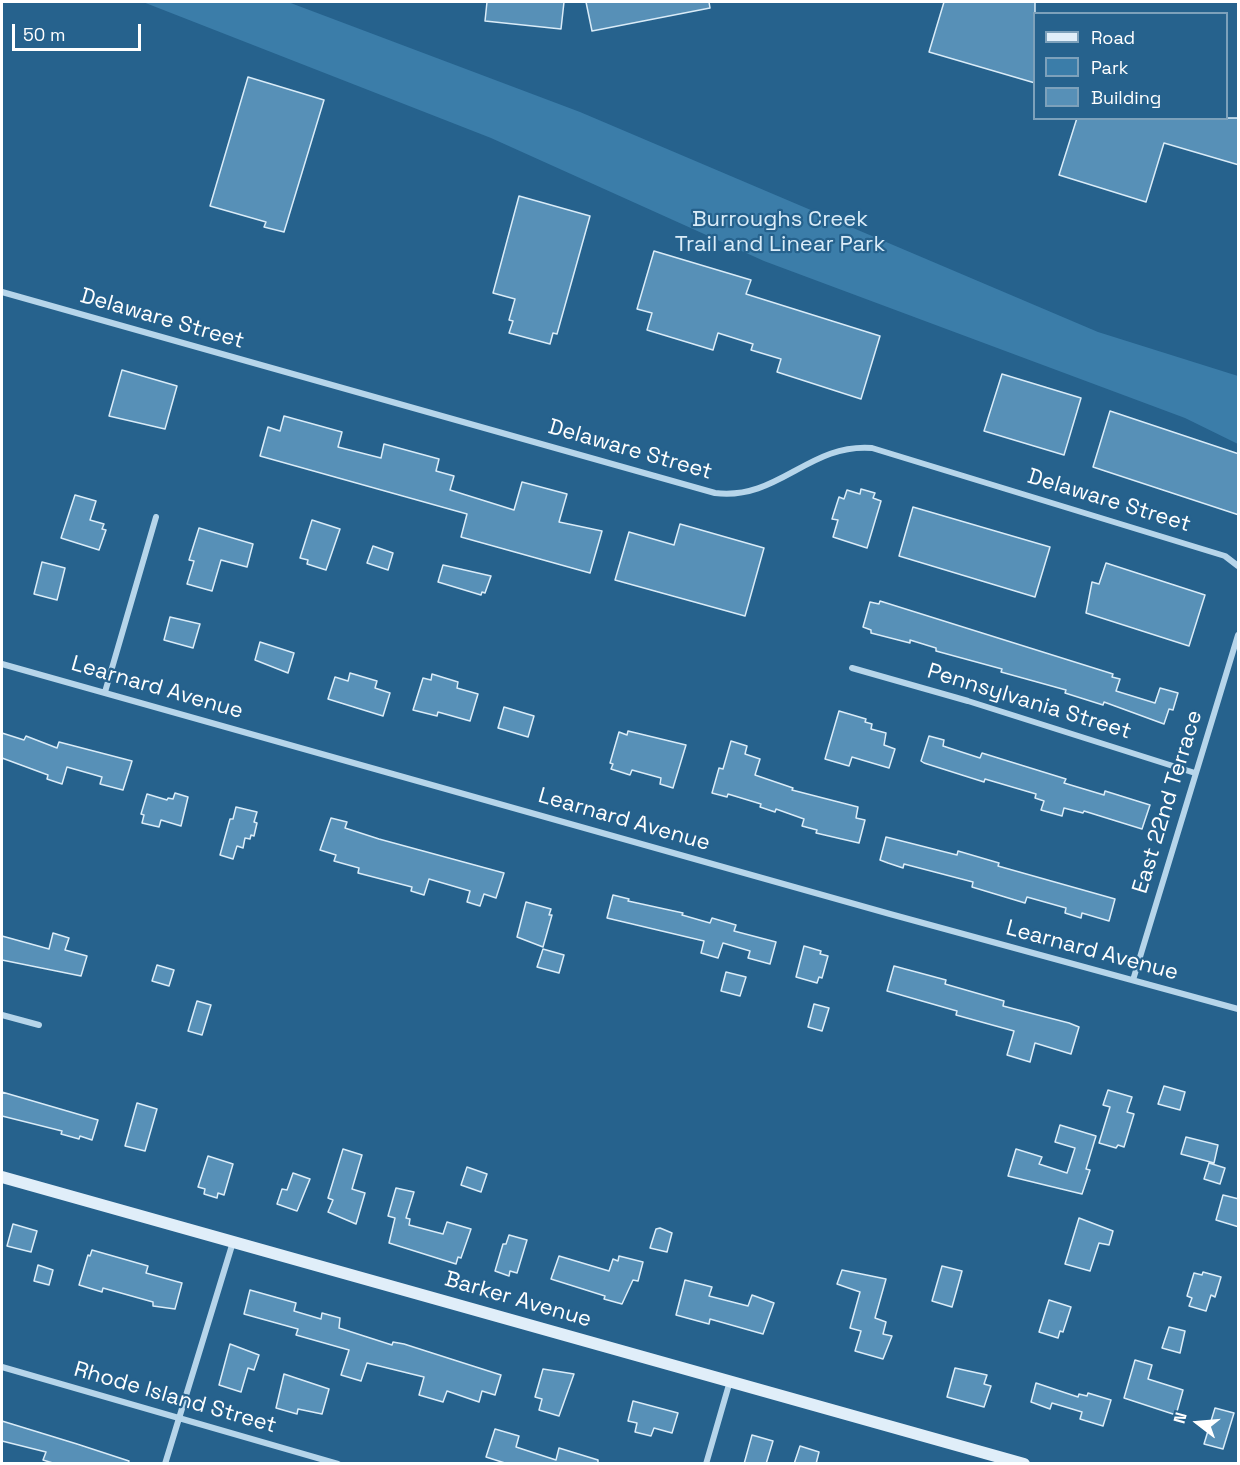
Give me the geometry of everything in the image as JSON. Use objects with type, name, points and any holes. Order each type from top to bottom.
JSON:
[{"type":"street","name":"Delaware Street","points":[[2,292],[715,493],[730,495],[757,491],[828,453],[855,447],[872,448],[1225,556],[1239,566]]},
{"type":"street","points":[[105,692],[156,517]]},
{"type":"street","name":"East 22nd Terrace","points":[[1133,981],[1239,634]]},
{"type":"street","name":"Learnard Avenue","points":[[2,664],[1239,1009]]},
{"type":"street","name":"Pennsylvania Street","points":[[852,668],[968,701],[1196,773]]},
{"type":"street","points":[[2,1015],[39,1025]]},
{"type":"street","name":"Barker Avenue","points":[[2,1177],[1024,1464]]},
{"type":"street","points":[[165,1464],[232,1242]]},
{"type":"street","name":"Rhode Island Street","points":[[2,1367],[338,1464]]},
{"type":"street","points":[[706,1464],[730,1381]]},
{"type":"green space","name":"Burroughs Creek Trail and Linear Park","points":[[143,2],[288,2],[580,112],[1098,332],[1238,376],[1238,444],[1185,418],[764,261],[491,138]]},
{"type":"building","points":[[487,2],[564,2],[561,29],[485,21]]},
{"type":"building","points":[[586,2],[709,2],[710,8],[592,31]]},
{"type":"building","points":[[944,2],[1035,2],[1033,82],[929,52]]},
{"type":"building","points":[[248,77],[324,100],[284,232],[264,227],[266,222],[210,206]]},
{"type":"building","points":[[1228,118],[1239,118],[1239,165],[1164,143],[1146,202],[1059,175],[1076,120],[1228,120]]},
{"type":"building","points":[[519,196],[590,216],[557,334],[553,333],[550,344],[509,333],[513,321],[509,320],[515,299],[493,293]]},
{"type":"building","points":[[654,251],[751,280],[746,294],[880,336],[861,399],[777,372],[781,359],[751,350],[753,344],[718,333],[713,350],[647,330],[652,313],[637,309]]},
{"type":"building","points":[[122,370],[177,386],[165,429],[109,416]]},
{"type":"building","points":[[1002,374],[1081,398],[1064,455],[984,431]]},
{"type":"building","points":[[1110,411],[1239,454],[1239,515],[1093,467]]},
{"type":"building","points":[[284,416],[342,432],[338,447],[381,458],[384,444],[439,459],[436,471],[454,476],[450,490],[514,510],[522,482],[567,494],[559,522],[602,531],[590,573],[461,537],[467,514],[260,456],[268,427],[280,431]]},
{"type":"building","points":[[861,489],[875,493],[873,498],[881,501],[867,548],[833,537],[838,520],[832,519],[839,497],[844,499],[847,490],[860,494]]},
{"type":"building","points":[[75,495],[96,501],[90,520],[104,524],[102,529],[106,530],[99,550],[61,538]]},
{"type":"building","points":[[913,507],[1050,547],[1035,597],[899,556]]},
{"type":"building","points":[[312,520],[340,529],[326,570],[307,564],[308,560],[300,558]]},
{"type":"building","points":[[680,524],[764,548],[745,616],[615,580],[629,532],[674,545]]},
{"type":"building","points":[[199,528],[253,544],[247,567],[221,560],[212,591],[187,584],[194,561],[189,560]]},
{"type":"building","points":[[373,546],[393,553],[388,570],[367,563]]},
{"type":"building","points":[[42,562],[65,568],[57,600],[34,594]]},
{"type":"building","points":[[1106,563],[1205,595],[1189,646],[1086,613],[1092,582],[1099,584]]},
{"type":"building","points":[[443,565],[491,576],[485,593],[482,592],[481,595],[438,582]]},
{"type":"building","points":[[880,601],[1113,674],[1112,677],[1120,679],[1116,691],[1155,703],[1160,688],[1178,693],[1173,710],[1169,709],[1164,724],[1104,702],[1103,705],[1065,693],[1066,690],[1001,672],[1002,669],[936,651],[936,648],[910,640],[910,643],[871,633],[871,630],[863,627],[870,602],[879,604]]},
{"type":"building","points":[[170,617],[200,624],[193,648],[164,640]]},
{"type":"building","points":[[260,642],[294,653],[288,673],[255,660]]},
{"type":"building","points":[[350,673],[377,681],[375,688],[390,693],[383,716],[328,699],[335,677],[348,681]]},
{"type":"building","points":[[432,674],[458,682],[457,688],[478,694],[470,721],[438,712],[437,716],[413,710],[423,678],[431,680]]},
{"type":"building","points":[[504,707],[534,716],[528,737],[498,728]]},
{"type":"building","points":[[839,711],[866,719],[865,722],[872,724],[871,729],[886,733],[884,745],[895,749],[889,768],[852,757],[849,766],[825,759]]},
{"type":"building","points":[[628,731],[686,745],[673,788],[660,784],[661,778],[632,770],[630,775],[611,769],[613,764],[610,763],[619,732],[627,735]]},
{"type":"building","points":[[2,733],[24,740],[26,736],[57,748],[59,742],[132,761],[123,790],[100,784],[102,777],[67,767],[62,784],[47,779],[48,775],[2,758]]},
{"type":"building","points":[[929,736],[944,740],[943,746],[980,758],[982,753],[1066,779],[1064,783],[1104,795],[1105,791],[1150,805],[1142,829],[1084,811],[1083,813],[1064,808],[1062,816],[1041,810],[1044,801],[1035,798],[1036,794],[985,779],[984,782],[924,763],[921,761]]},
{"type":"building","points":[[731,741],[747,746],[745,754],[760,759],[755,775],[793,788],[792,790],[858,807],[856,818],[865,820],[859,843],[816,833],[817,830],[802,826],[804,819],[776,809],[775,812],[760,807],[761,804],[728,794],[727,797],[712,793],[719,768],[723,769]]},
{"type":"building","points":[[175,793],[188,797],[181,826],[161,820],[159,827],[142,823],[144,815],[141,814],[147,794],[167,800],[168,798],[173,799]]},
{"type":"building","points":[[236,807],[257,812],[254,822],[257,823],[254,836],[251,835],[250,839],[245,838],[243,848],[237,846],[233,859],[220,855],[230,819],[233,819]]},
{"type":"building","points":[[331,818],[347,822],[345,828],[379,839],[504,873],[496,898],[484,894],[480,906],[467,902],[470,891],[429,879],[424,895],[411,891],[412,887],[358,873],[359,868],[334,861],[336,855],[320,850]]},
{"type":"building","points":[[886,837],[957,855],[958,851],[999,863],[998,866],[1115,899],[1109,921],[1082,913],[1081,918],[1065,913],[1066,908],[1027,897],[1025,903],[972,887],[973,882],[904,864],[903,868],[880,860]]},
{"type":"building","points":[[613,895],[629,899],[628,901],[683,913],[682,915],[710,923],[712,918],[736,925],[734,931],[776,942],[770,964],[748,958],[750,951],[723,943],[718,958],[701,953],[704,941],[607,918]]},
{"type":"building","points":[[526,902],[551,909],[549,915],[552,915],[543,947],[517,937]]},
{"type":"building","points":[[53,933],[69,938],[65,950],[87,956],[81,976],[2,960],[2,936],[49,949]]},
{"type":"building","points":[[804,946],[821,951],[820,954],[828,956],[822,978],[819,977],[817,983],[796,977]]},
{"type":"building","points":[[543,949],[564,955],[559,973],[537,967]]},
{"type":"building","points":[[157,965],[174,970],[169,986],[152,981]]},
{"type":"building","points":[[894,966],[946,980],[945,984],[1004,1001],[1003,1006],[1079,1027],[1071,1054],[1035,1043],[1030,1062],[1007,1055],[1014,1031],[956,1015],[957,1011],[887,991]]},
{"type":"building","points":[[726,972],[746,977],[740,996],[721,991]]},
{"type":"building","points":[[197,1001],[211,1005],[202,1035],[188,1031]]},
{"type":"building","points":[[814,1004],[829,1008],[822,1031],[808,1027]]},
{"type":"building","points":[[1164,1086],[1185,1092],[1180,1110],[1158,1104]]},
{"type":"building","points":[[1108,1090],[1132,1097],[1127,1112],[1134,1114],[1124,1147],[1118,1145],[1116,1148],[1099,1143],[1110,1107],[1103,1105]]},
{"type":"building","points":[[2,1092],[98,1120],[92,1140],[80,1136],[79,1139],[61,1134],[62,1131],[2,1116]]},
{"type":"building","points":[[137,1103],[157,1109],[145,1151],[125,1146]]},
{"type":"building","points":[[1060,1125],[1096,1136],[1086,1169],[1090,1170],[1082,1194],[1008,1176],[1016,1149],[1042,1157],[1039,1164],[1067,1173],[1075,1148],[1055,1142]]},
{"type":"building","points":[[1186,1137],[1218,1145],[1214,1163],[1181,1154]]},
{"type":"building","points":[[343,1149],[362,1155],[352,1189],[365,1193],[356,1224],[328,1212],[333,1200],[328,1198]]},
{"type":"building","points":[[208,1156],[233,1164],[224,1195],[218,1193],[217,1198],[204,1194],[205,1189],[198,1187]]},
{"type":"building","points":[[1209,1163],[1225,1168],[1220,1184],[1204,1179]]},
{"type":"building","points":[[467,1167],[487,1174],[481,1192],[461,1185]]},
{"type":"building","points":[[293,1173],[310,1179],[297,1211],[277,1204],[282,1189],[287,1190]]},
{"type":"building","points":[[396,1188],[414,1192],[406,1218],[410,1219],[409,1225],[443,1234],[447,1222],[471,1229],[461,1258],[458,1257],[456,1264],[389,1243],[395,1218],[388,1216]]},
{"type":"building","points":[[1223,1195],[1239,1199],[1239,1227],[1216,1220]]},
{"type":"building","points":[[1079,1218],[1113,1231],[1109,1245],[1099,1243],[1090,1271],[1065,1264]]},
{"type":"building","points":[[13,1224],[37,1231],[31,1252],[7,1246]]},
{"type":"building","points":[[660,1228],[672,1233],[667,1252],[650,1248],[656,1229]]},
{"type":"building","points":[[509,1235],[527,1240],[517,1273],[510,1271],[509,1276],[495,1271],[503,1244],[506,1244]]},
{"type":"building","points":[[92,1250],[148,1266],[146,1273],[182,1283],[175,1309],[153,1306],[153,1302],[103,1288],[102,1292],[79,1285],[88,1255],[90,1256]]},
{"type":"building","points":[[559,1256],[609,1271],[613,1259],[618,1261],[619,1256],[643,1262],[638,1281],[633,1280],[622,1304],[604,1299],[605,1296],[551,1279]]},
{"type":"building","points":[[38,1265],[53,1270],[49,1285],[34,1281]]},
{"type":"building","points":[[942,1266],[962,1271],[952,1307],[932,1301]]},
{"type":"building","points":[[842,1270],[886,1279],[875,1318],[886,1322],[883,1334],[892,1336],[883,1359],[855,1351],[861,1331],[850,1328],[860,1292],[837,1284]]},
{"type":"building","points":[[1203,1272],[1221,1277],[1215,1297],[1211,1295],[1206,1311],[1189,1306],[1192,1298],[1187,1296],[1194,1273],[1202,1275]]},
{"type":"building","points":[[685,1280],[712,1287],[709,1296],[748,1306],[752,1295],[774,1303],[763,1334],[710,1319],[709,1324],[676,1315]]},
{"type":"building","points":[[250,1290],[296,1303],[294,1311],[321,1319],[322,1313],[340,1318],[339,1328],[392,1345],[393,1342],[404,1344],[501,1375],[495,1395],[482,1391],[479,1402],[447,1391],[443,1402],[419,1395],[424,1377],[367,1363],[361,1381],[341,1375],[349,1350],[296,1335],[298,1329],[244,1314]]},
{"type":"building","points":[[1049,1300],[1071,1307],[1063,1332],[1060,1331],[1058,1338],[1039,1332]]},
{"type":"building","points":[[1169,1327],[1185,1331],[1180,1353],[1162,1348]]},
{"type":"building","points":[[230,1344],[259,1355],[254,1370],[248,1368],[241,1392],[219,1385]]},
{"type":"building","points":[[1135,1360],[1152,1365],[1148,1379],[1183,1390],[1176,1415],[1124,1398]]},
{"type":"building","points":[[955,1368],[987,1375],[984,1384],[991,1386],[984,1407],[947,1397]]},
{"type":"building","points":[[543,1369],[574,1374],[559,1416],[539,1410],[542,1399],[535,1397]]},
{"type":"building","points":[[284,1374],[329,1389],[322,1414],[298,1409],[297,1414],[276,1408]]},
{"type":"building","points":[[1036,1383],[1078,1397],[1079,1394],[1087,1396],[1088,1393],[1111,1400],[1103,1426],[1080,1419],[1082,1412],[1052,1403],[1050,1409],[1031,1402]]},
{"type":"building","points":[[633,1401],[678,1413],[672,1433],[654,1428],[651,1436],[635,1432],[637,1423],[628,1421]]},
{"type":"building","points":[[1215,1408],[1234,1413],[1223,1449],[1204,1444]]},
{"type":"building","points":[[2,1421],[129,1461],[128,1464],[56,1464],[43,1460],[46,1452],[2,1441]]},
{"type":"building","points":[[495,1429],[519,1436],[516,1447],[556,1460],[559,1448],[598,1460],[598,1464],[508,1464],[486,1457]]},
{"type":"building","points":[[752,1435],[773,1441],[766,1464],[744,1464]]},
{"type":"building","points":[[800,1446],[819,1452],[816,1464],[794,1464]]}]
